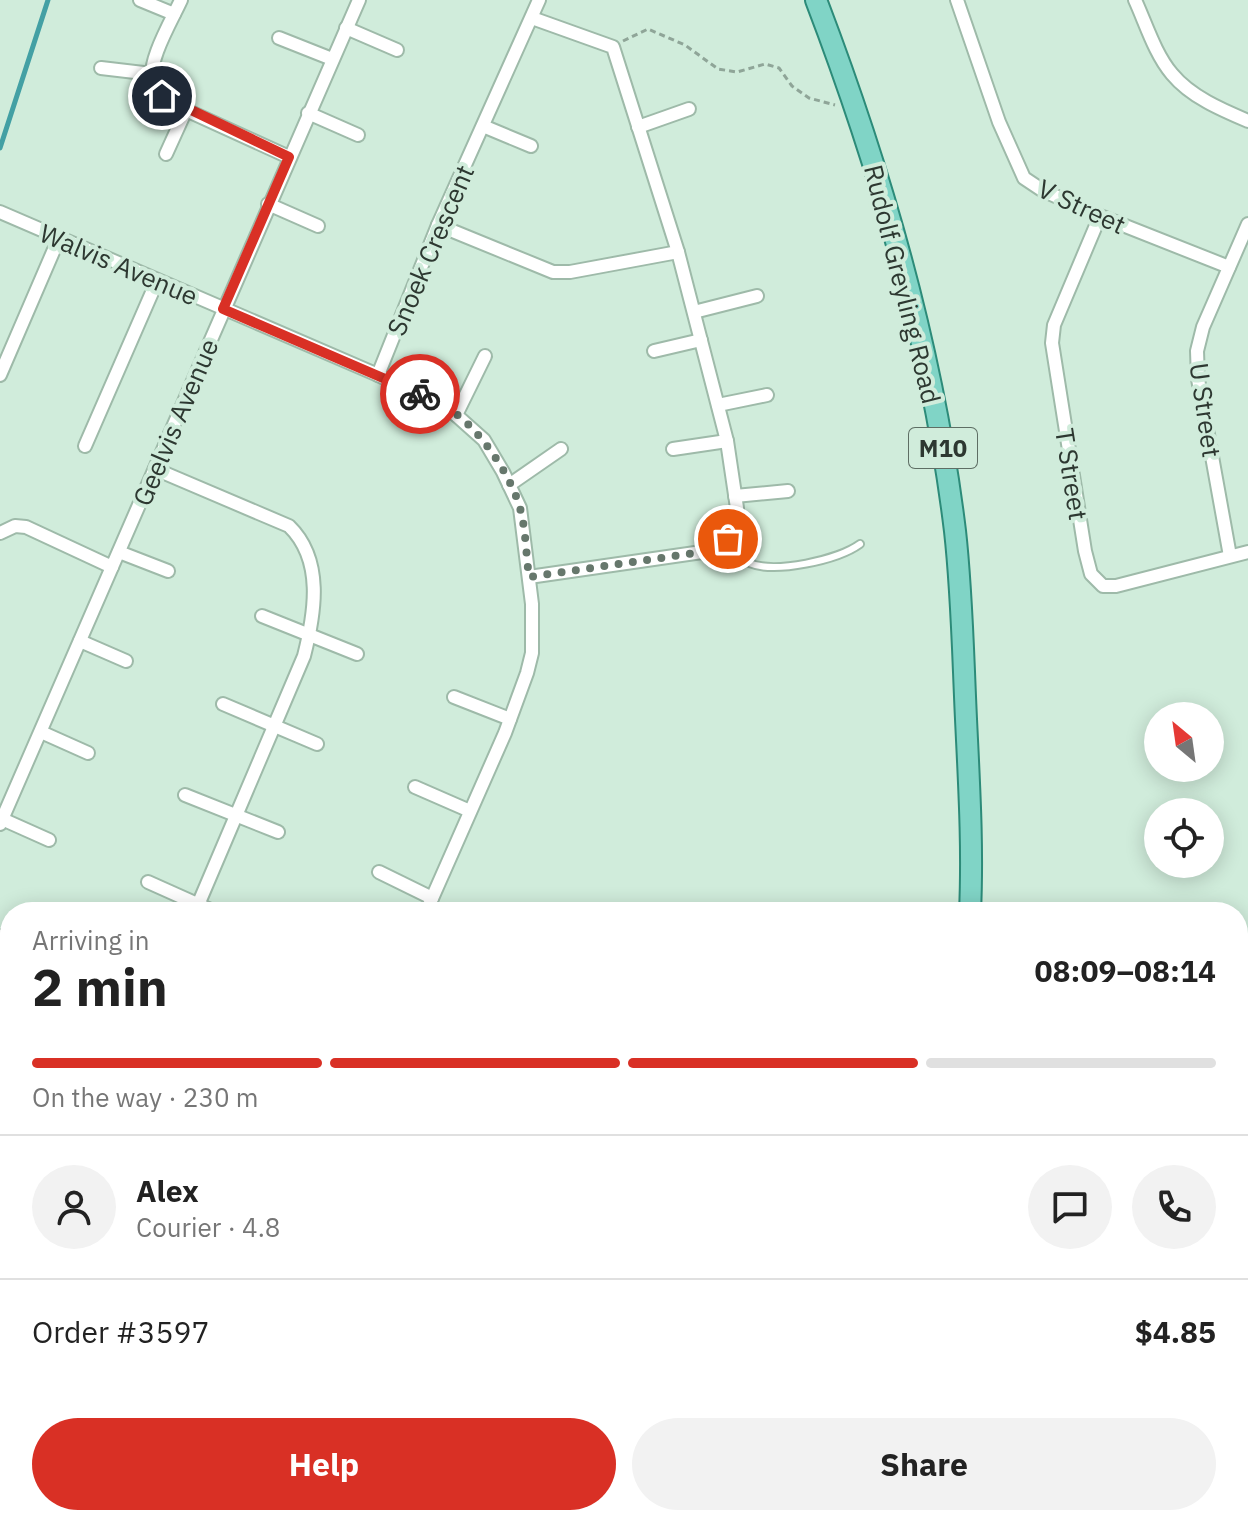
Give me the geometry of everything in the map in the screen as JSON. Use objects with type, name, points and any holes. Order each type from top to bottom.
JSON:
[{"type":"main road","name":"Rudolf Greyling Road","points":[[816,0],[857,111],[909,292],[942,441],[955,533],[972,835],[970,902]]},
{"type":"street","points":[[140,0],[174,14]]},
{"type":"street","points":[[181,0],[153,62],[153,85],[162,96],[186,110],[289,157]]},
{"type":"street","name":"Geelvis Avenue","points":[[49,840],[1,822],[359,0]]},
{"type":"street","name":"Snoek Crescent","points":[[378,375],[438,225],[539,0]]},
{"type":"street","name":"V Street","points":[[957,0],[999,122],[1024,178],[1042,190],[1100,216],[1229,267]]},
{"type":"street","points":[[1135,0],[1172,75],[1185,88],[1248,121]]},
{"type":"street","points":[[529,577],[709,551],[728,539],[736,527],[727,441],[718,405],[678,252],[613,47],[532,18]]},
{"type":"street","points":[[346,28],[397,50]]},
{"type":"street","points":[[279,38],[332,59]]},
{"type":"street","points":[[101,68],[152,74]]},
{"type":"street","points":[[638,127],[689,109]]},
{"type":"street","points":[[166,154],[186,110]]},
{"type":"street","points":[[308,113],[358,135]]},
{"type":"street","points":[[483,126],[531,146]]},
{"type":"street","points":[[268,204],[318,226]]},
{"type":"street","name":"Walvis Avenue","points":[[0,212],[447,407],[484,440],[520,508],[529,577],[532,653],[510,719],[430,902]]},
{"type":"street","name":"T Street","points":[[1100,216],[1054,325],[1052,343],[1091,574],[1103,586],[1116,586],[1248,552]]},
{"type":"street","name":"U Street","points":[[1230,556],[1198,379],[1197,351],[1203,327],[1248,224]]},
{"type":"street","points":[[438,225],[553,272],[570,272],[678,252]]},
{"type":"street","points":[[0,375],[59,238]]},
{"type":"street","points":[[85,446],[157,281]]},
{"type":"street","points":[[694,312],[757,296]]},
{"type":"street","points":[[654,351],[701,340]]},
{"type":"street","points":[[456,415],[485,356]]},
{"type":"street","points":[[718,405],[767,395]]},
{"type":"street","points":[[673,449],[727,441]]},
{"type":"street","points":[[509,485],[561,449]]},
{"type":"street","points":[[155,469],[289,526],[300,536],[307,550],[315,596],[304,656],[200,902]]},
{"type":"street","points":[[735,496],[788,491]]},
{"type":"street","points":[[0,533],[15,526],[26,527],[112,567]]},
{"type":"street","points":[[119,552],[168,571]]},
{"type":"street","points":[[262,616],[357,654]]},
{"type":"street","points":[[80,641],[126,661]]},
{"type":"street","points":[[454,697],[510,719]]},
{"type":"street","points":[[223,704],[317,744]]},
{"type":"street","points":[[41,732],[88,753]]},
{"type":"street","points":[[415,787],[470,811]]},
{"type":"street","points":[[185,795],[278,832]]},
{"type":"street","points":[[379,872],[432,898]]},
{"type":"street","points":[[148,882],[186,902]]},
{"type":"lane","points":[[728,539],[741,558],[750,563],[771,566],[834,556],[860,544]]},
{"type":"path","points":[[613,47],[648,29],[685,45],[718,69],[737,72],[765,64],[779,68],[792,86],[809,98],[857,111]]},
{"type":"waterway","points":[[0,148],[48,0]]},
{"type":"way so far","points":[[420,394],[447,407],[484,440],[520,508],[529,577],[709,551],[728,539]]},
{"type":"route","points":[[162,96],[175,105],[289,157],[223,309],[420,394]]}]
